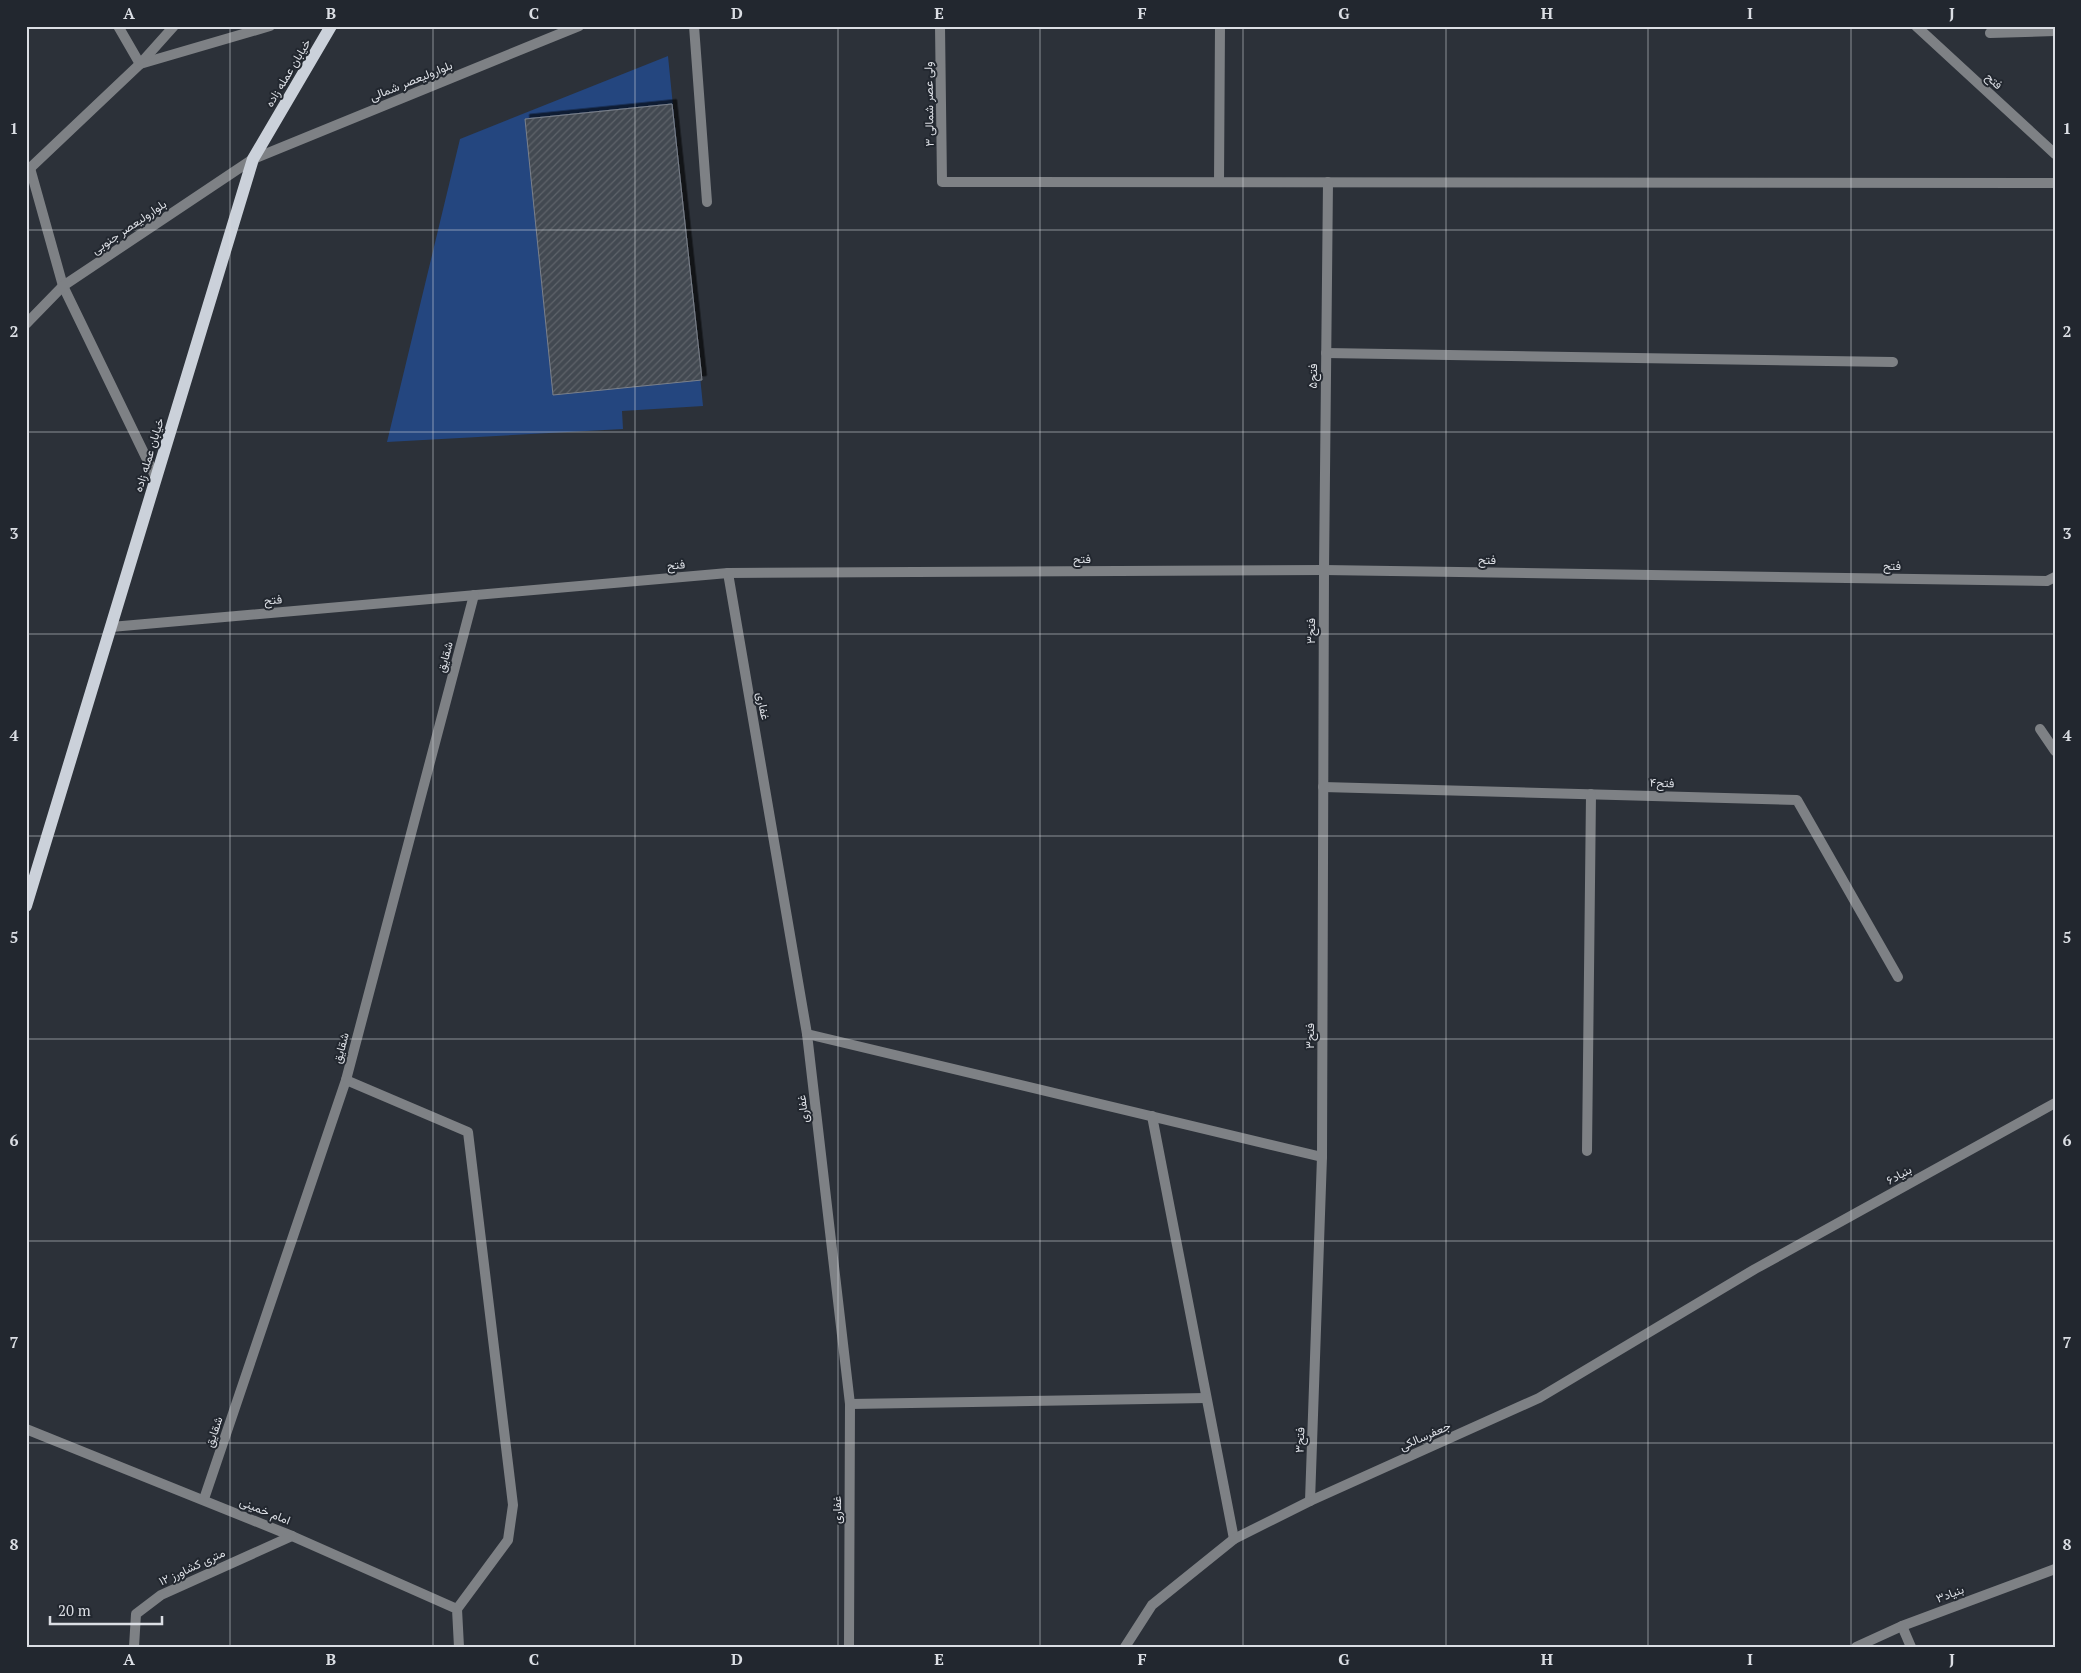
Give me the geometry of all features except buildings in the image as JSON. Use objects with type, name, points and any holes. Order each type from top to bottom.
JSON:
[{"type":"main road","name":"خیابان عمله زاده","points":[[26,906],[253,159],[331,26]]},
{"type":"street","points":[[118,26],[140,64]]},
{"type":"street","points":[[156,478],[63,286],[28,170],[140,64],[174,26]]},
{"type":"street","points":[[140,64],[270,26]]},
{"type":"street","name":"بلوارولیعصر شمالی","points":[[253,159],[579,26]]},
{"type":"street","points":[[694,26],[707,202]]},
{"type":"street","name":"ولی عصر شمالی ۳","points":[[940,26],[942,182],[1219,182]]},
{"type":"street","points":[[1220,26],[1219,182],[2055,183]]},
{"type":"street","name":"فتح","points":[[1916,26],[2055,154]]},
{"type":"street","points":[[1990,33],[2055,31]]},
{"type":"street","name":"بلوارولیعصر جنوبی","points":[[26,324],[63,286],[253,159]]},
{"type":"street","name":"فتح۵","points":[[1324,570],[1328,182]]},
{"type":"street","points":[[1326,353],[1893,362]]},
{"type":"street","name":"فتح","points":[[111,626],[728,573],[1324,570],[2047,581],[2055,576]]},
{"type":"street","name":"فتح۳","points":[[1310,1501],[1322,1157],[1324,570]]},
{"type":"street","name":"غفاری","points":[[728,573],[807,1034],[850,1404],[849,1647]]},
{"type":"street","name":"شقایق","points":[[204,1499],[346,1080],[474,595]]},
{"type":"street","points":[[2040,729],[2055,751]]},
{"type":"street","name":"فتح۴","points":[[1323,787],[1797,800],[1898,977]]},
{"type":"street","points":[[1587,1151],[1591,794]]},
{"type":"street","points":[[807,1034],[1322,1157]]},
{"type":"street","points":[[346,1080],[468,1132],[513,1505],[508,1540],[457,1609],[460,1647]]},
{"type":"street","name":"بنیاد۶","points":[[1756,1269],[2055,1103]]},
{"type":"street","points":[[1152,1116],[1234,1539]]},
{"type":"street","name":"جعفرسالکی","points":[[1124,1647],[1152,1605],[1234,1539],[1310,1501],[1539,1398],[1756,1269]]},
{"type":"street","points":[[850,1404],[1206,1398]]},
{"type":"street","name":"امام خمینی","points":[[26,1429],[204,1499],[457,1609]]},
{"type":"street","name":"۱۲ متری کشاورز","points":[[134,1647],[136,1614],[161,1595],[292,1536]]},
{"type":"street","name":"بنیاد۳","points":[[1856,1647],[1902,1626],[2055,1569]]},
{"type":"street","points":[[1902,1626],[1911,1647]]},
{"type":"shaded area","points":[[668,56],[703,406],[622,411],[623,429],[387,442],[460,139]]}]
